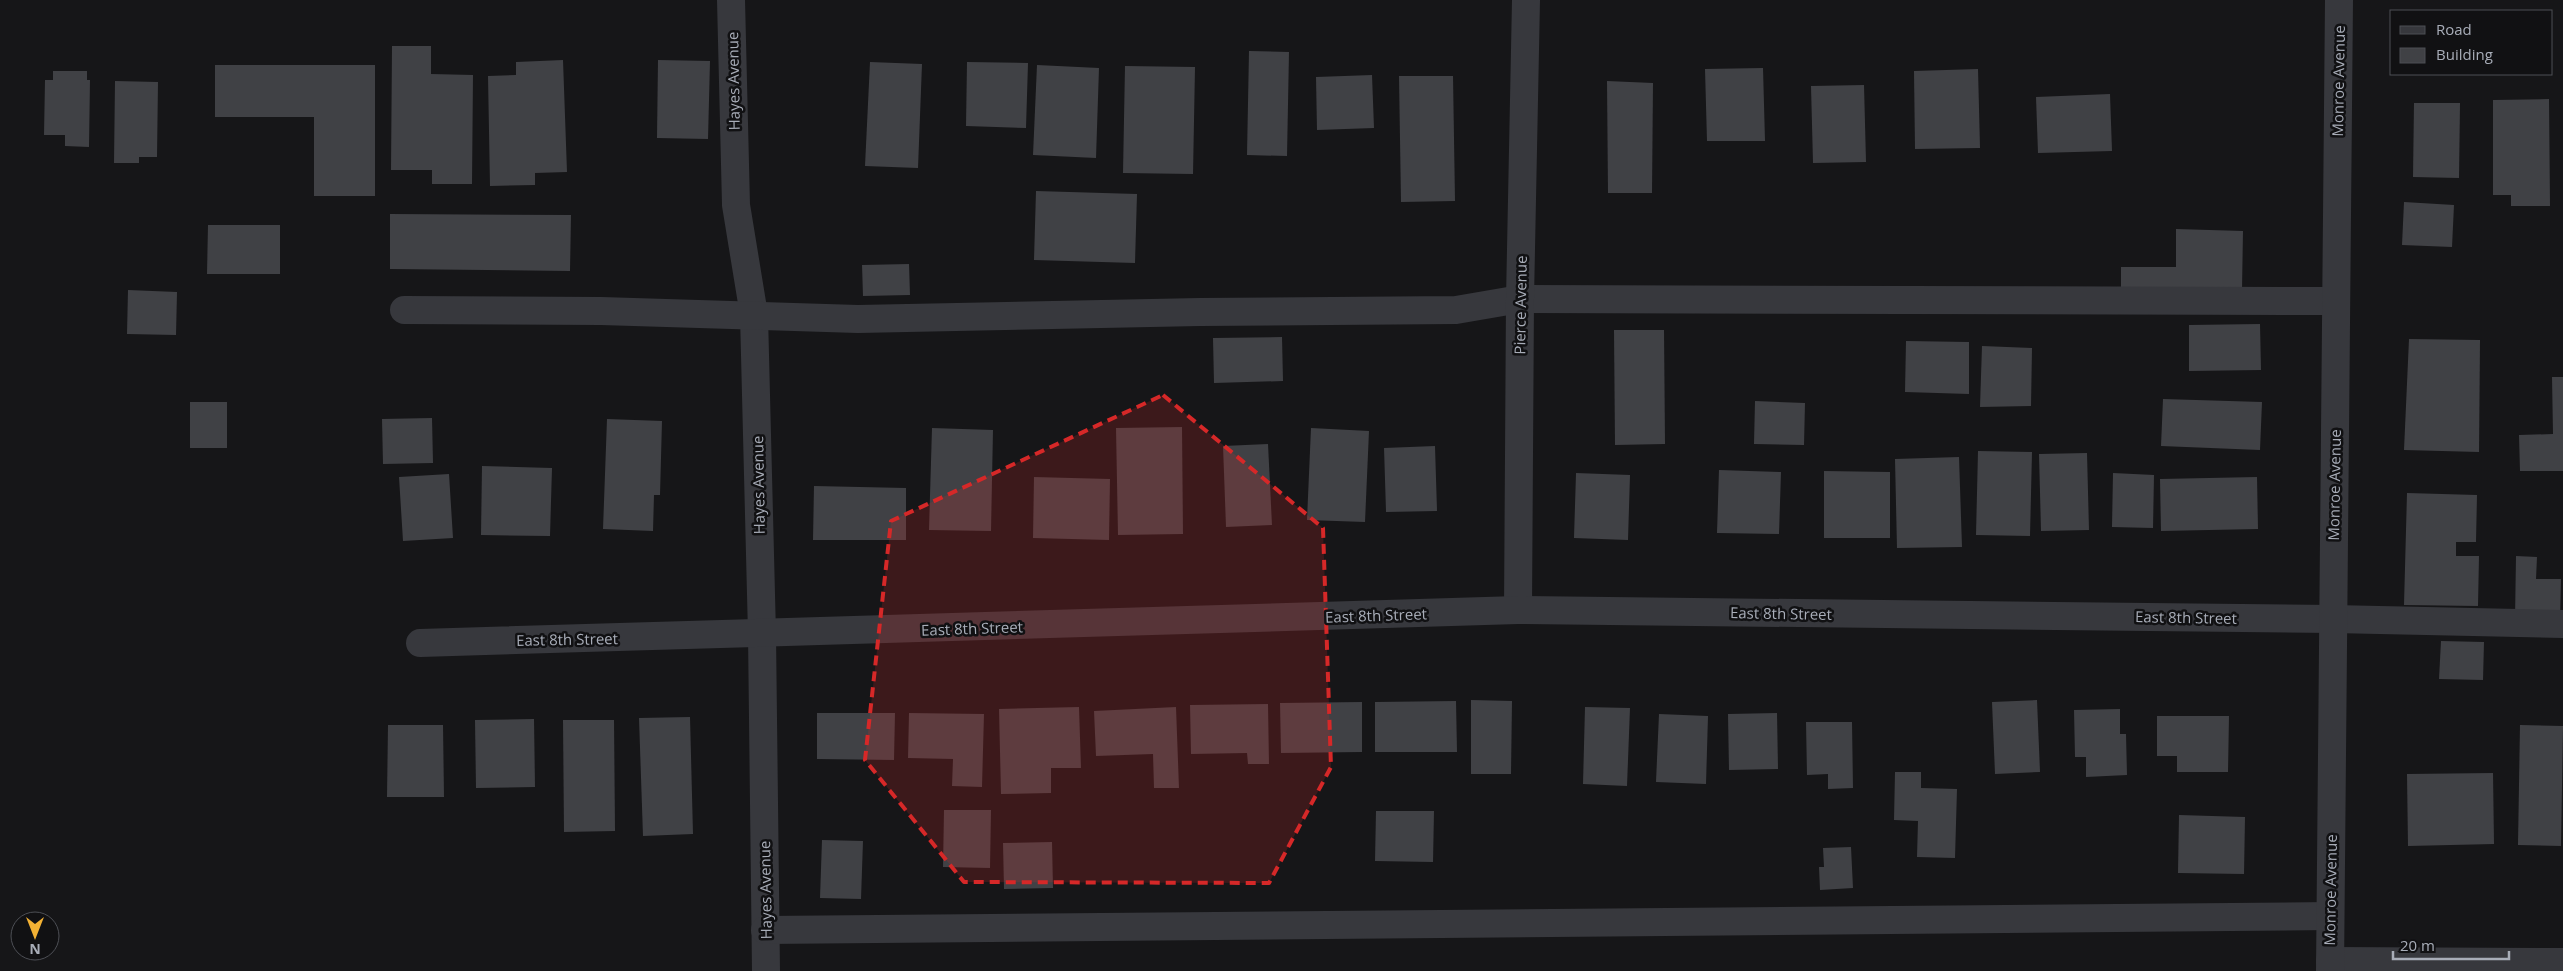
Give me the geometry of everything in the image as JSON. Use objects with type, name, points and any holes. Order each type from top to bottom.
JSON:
[{"type":"street","name":"Hayes Avenue","points":[[731,0],[736,205],[754,315],[762,634],[766,971]]},
{"type":"street","name":"Pierce Avenue","points":[[1518,610],[1520,299],[1526,0]]},
{"type":"street","name":"Monroe Avenue","points":[[2330,966],[2339,0]]},
{"type":"street","points":[[404,310],[601,311],[858,319],[1200,312],[1456,310],[1520,299],[2336,301]]},
{"type":"street","name":"East 8th Street","points":[[420,643],[1518,610],[2333,619],[2563,624]]},
{"type":"street","points":[[765,930],[2330,916]]},
{"type":"street","points":[[2330,966],[2563,962]]},
{"type":"highlighted area","points":[[1163,395],[1323,528],[1331,767],[1269,883],[964,882],[865,760],[891,521]]},
{"type":"building","points":[[392,46],[431,46],[431,74],[473,75],[472,184],[432,184],[432,170],[391,170]]},
{"type":"building","points":[[1249,51],[1289,52],[1287,156],[1247,155]]},
{"type":"building","points":[[563,60],[567,172],[535,173],[535,185],[490,186],[488,76],[516,75],[516,62]]},
{"type":"building","points":[[658,60],[710,61],[708,139],[657,138]]},
{"type":"building","points":[[870,62],[922,64],[918,168],[865,166]]},
{"type":"building","points":[[967,62],[1028,63],[1026,128],[966,126]]},
{"type":"building","points":[[215,65],[375,65],[375,196],[314,196],[314,117],[215,117]]},
{"type":"building","points":[[1037,65],[1099,68],[1096,158],[1033,155]]},
{"type":"building","points":[[1125,66],[1195,67],[1193,174],[1123,173]]},
{"type":"building","points":[[1763,68],[1765,141],[1707,141],[1705,69]]},
{"type":"building","points":[[1978,69],[1980,148],[1915,149],[1914,71]]},
{"type":"building","points":[[53,71],[87,71],[87,80],[90,80],[89,147],[65,146],[65,135],[44,135],[45,80],[53,80]]},
{"type":"building","points":[[1372,75],[1374,128],[1317,130],[1316,77]]},
{"type":"building","points":[[1399,76],[1453,76],[1455,201],[1401,202]]},
{"type":"building","points":[[115,81],[158,82],[157,157],[139,157],[139,163],[114,163]]},
{"type":"building","points":[[1607,81],[1653,83],[1652,193],[1608,193]]},
{"type":"building","points":[[1864,85],[1866,162],[1813,163],[1811,86]]},
{"type":"building","points":[[2110,94],[2112,151],[2038,153],[2036,97]]},
{"type":"building","points":[[2549,99],[2550,206],[2511,206],[2511,195],[2493,195],[2493,100]]},
{"type":"building","points":[[2414,103],[2460,103],[2459,178],[2413,177]]},
{"type":"building","points":[[1036,191],[1137,194],[1135,263],[1034,260]]},
{"type":"building","points":[[2404,202],[2454,205],[2452,247],[2402,245]]},
{"type":"building","points":[[390,214],[571,215],[570,271],[390,269]]},
{"type":"building","points":[[208,225],[280,225],[280,274],[207,274]]},
{"type":"building","points":[[2176,229],[2243,231],[2242,290],[2121,289],[2121,267],[2176,267]]},
{"type":"building","points":[[909,264],[910,295],[863,296],[862,265]]},
{"type":"building","points":[[128,290],[177,292],[176,335],[127,334]]},
{"type":"building","points":[[2260,324],[2261,370],[2189,371],[2189,325]]},
{"type":"building","points":[[1614,330],[1664,330],[1665,444],[1615,445]]},
{"type":"building","points":[[1282,337],[1283,381],[1214,383],[1213,338]]},
{"type":"building","points":[[2409,339],[2480,340],[2479,452],[2404,450]]},
{"type":"building","points":[[1906,341],[1969,342],[1969,394],[1905,392]]},
{"type":"building","points":[[1982,346],[2032,348],[2031,406],[1980,407]]},
{"type":"building","points":[[2552,377],[2563,377],[2563,471],[2520,471],[2519,435],[2553,434]]},
{"type":"building","points":[[2163,399],[2262,402],[2260,450],[2161,446]]},
{"type":"building","points":[[1755,401],[1805,403],[1804,445],[1754,444]]},
{"type":"building","points":[[190,402],[227,402],[227,448],[190,448]]},
{"type":"building","points":[[432,418],[433,463],[383,464],[382,419]]},
{"type":"building","points":[[607,419],[662,421],[660,495],[654,495],[653,531],[603,529]]},
{"type":"building","points":[[1182,427],[1183,534],[1118,535],[1116,428]]},
{"type":"building","points":[[932,428],[993,430],[991,531],[929,530]]},
{"type":"building","points":[[1311,428],[1369,431],[1365,522],[1307,520]]},
{"type":"building","points":[[1268,444],[1272,525],[1226,527],[1223,446]]},
{"type":"building","points":[[1435,446],[1437,511],[1386,512],[1384,448]]},
{"type":"building","points":[[1978,451],[2032,452],[2030,536],[1976,535]]},
{"type":"building","points":[[2087,453],[2089,530],[2041,531],[2039,454]]},
{"type":"building","points":[[1959,457],[1962,547],[1897,548],[1895,459]]},
{"type":"building","points":[[482,466],[552,468],[550,536],[481,535]]},
{"type":"building","points":[[1719,470],[1781,472],[1779,534],[1717,533]]},
{"type":"building","points":[[1824,471],[1890,472],[1890,538],[1824,538]]},
{"type":"building","points":[[1576,473],[1630,475],[1628,540],[1574,538]]},
{"type":"building","points":[[2113,473],[2154,475],[2153,528],[2112,527]]},
{"type":"building","points":[[449,474],[453,538],[403,541],[399,477]]},
{"type":"building","points":[[1034,477],[1110,479],[1109,540],[1033,538]]},
{"type":"building","points":[[2257,477],[2258,529],[2161,531],[2160,479]]},
{"type":"building","points":[[814,486],[906,488],[906,540],[813,540]]},
{"type":"building","points":[[2407,493],[2477,495],[2476,542],[2456,542],[2456,556],[2479,556],[2478,606],[2404,605]]},
{"type":"building","points":[[2516,556],[2537,557],[2536,579],[2561,579],[2560,621],[2515,619]]},
{"type":"building","points":[[2441,641],[2484,642],[2483,680],[2439,679]]},
{"type":"building","points":[[1471,700],[1512,701],[1511,774],[1471,774]]},
{"type":"building","points":[[2037,700],[2040,772],[1995,774],[1992,702]]},
{"type":"building","points":[[1456,701],[1457,752],[1375,752],[1375,702]]},
{"type":"building","points":[[1362,702],[1362,752],[1281,753],[1280,703]]},
{"type":"building","points":[[1268,704],[1269,764],[1248,764],[1247,753],[1191,754],[1190,705]]},
{"type":"building","points":[[1079,707],[1081,768],[1051,768],[1051,793],[1001,794],[999,709]]},
{"type":"building","points":[[1176,707],[1179,788],[1154,788],[1153,754],[1096,756],[1094,711]]},
{"type":"building","points":[[1585,707],[1630,708],[1627,786],[1583,784]]},
{"type":"building","points":[[2120,709],[2120,734],[2126,734],[2127,775],[2086,777],[2086,757],[2075,757],[2074,710]]},
{"type":"building","points":[[817,713],[895,713],[894,760],[817,759]]},
{"type":"building","points":[[909,713],[984,714],[982,787],[952,786],[953,759],[908,758]]},
{"type":"building","points":[[1777,713],[1778,769],[1729,770],[1728,714]]},
{"type":"building","points":[[1659,714],[1708,716],[1706,784],[1656,782]]},
{"type":"building","points":[[2157,716],[2229,716],[2228,772],[2177,772],[2177,756],[2157,756]]},
{"type":"building","points":[[690,717],[693,834],[643,836],[639,718]]},
{"type":"building","points":[[534,719],[535,787],[476,788],[475,720]]},
{"type":"building","points":[[563,720],[614,720],[615,831],[564,832]]},
{"type":"building","points":[[1806,722],[1852,722],[1853,788],[1828,789],[1828,774],[1807,775]]},
{"type":"building","points":[[388,725],[443,725],[444,797],[387,797]]},
{"type":"building","points":[[2520,725],[2563,726],[2561,846],[2518,845]]},
{"type":"building","points":[[1895,772],[1921,772],[1921,788],[1957,789],[1955,858],[1917,857],[1918,821],[1894,820]]},
{"type":"building","points":[[2493,773],[2494,844],[2408,846],[2407,774]]},
{"type":"building","points":[[944,810],[991,810],[990,868],[943,867]]},
{"type":"building","points":[[1376,811],[1434,811],[1433,862],[1375,861]]},
{"type":"building","points":[[2179,815],[2245,817],[2244,874],[2178,873]]},
{"type":"building","points":[[822,840],[863,841],[861,899],[820,898]]},
{"type":"building","points":[[1052,842],[1053,888],[1004,889],[1003,843]]},
{"type":"building","points":[[1851,847],[1853,888],[1820,890],[1819,867],[1824,867],[1823,848]]}]
